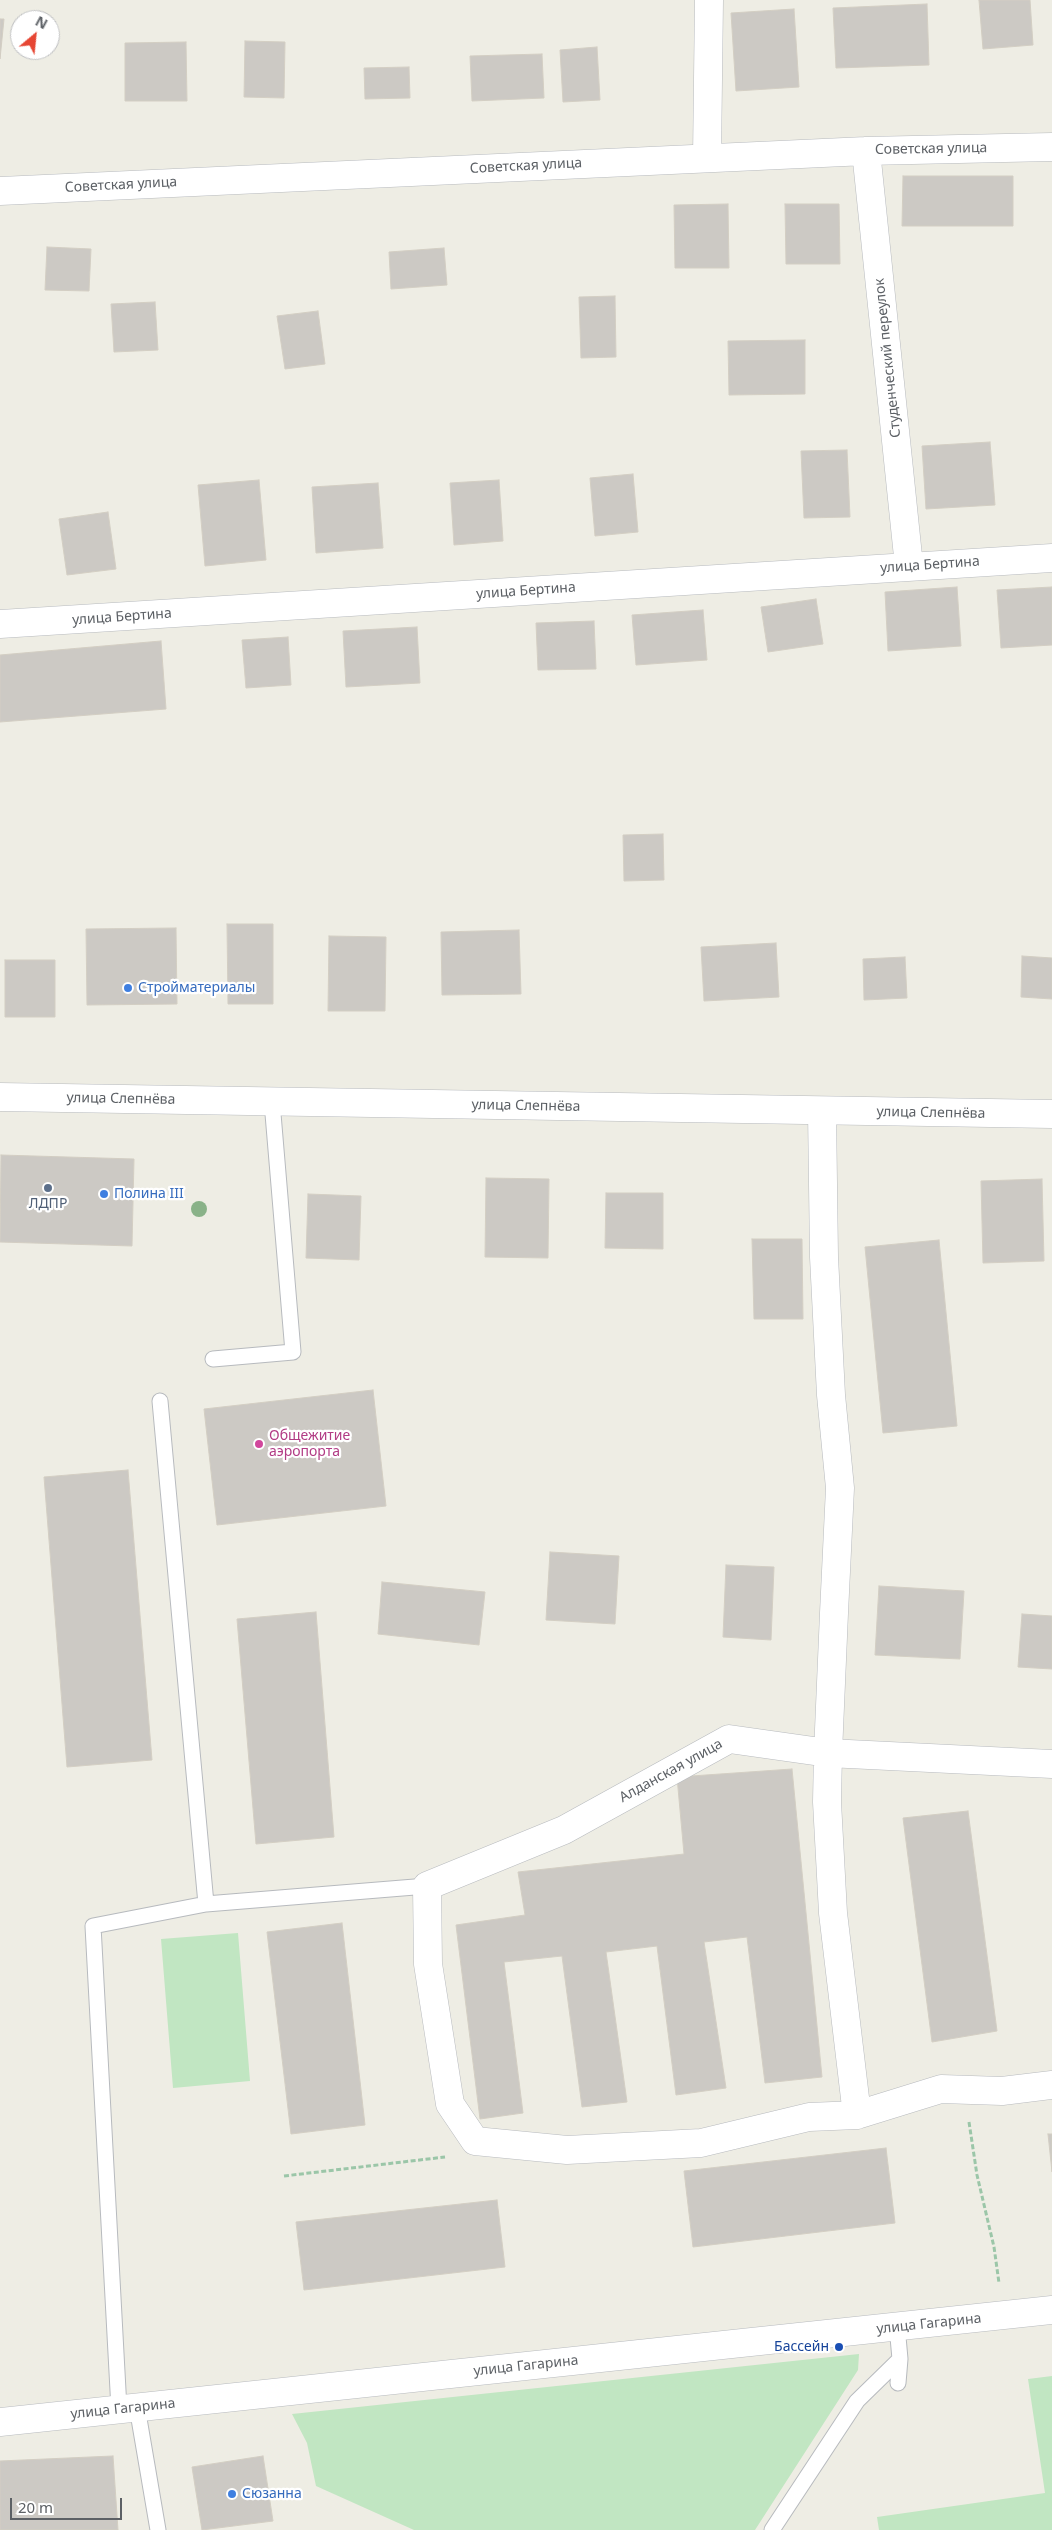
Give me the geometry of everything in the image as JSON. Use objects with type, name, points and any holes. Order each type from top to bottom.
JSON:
[{"type":"street","points":[[707,158],[709,0]]},
{"type":"street","name":"Советская улица","points":[[0,191],[866,151],[1052,147]]},
{"type":"street","name":"Студенческий переулок","points":[[866,151],[909,566]]},
{"type":"street","name":"улица Бертина","points":[[0,624],[1052,558]]},
{"type":"street","name":"улица Слепнёва","points":[[0,1097],[822,1112],[1052,1114]]},
{"type":"street","points":[[822,1112],[824,1257],[831,1395],[840,1488],[827,1802],[833,1913],[857,2115]]},
{"type":"street","name":"Алданская улица","points":[[427,1886],[564,1830],[729,1739],[828,1753],[1052,1764]]},
{"type":"street","points":[[427,1886],[428,1964],[450,2104],[475,2141],[567,2150],[701,2143],[809,2117],[857,2115],[941,2089],[1002,2091],[1052,2085]]},
{"type":"street","name":"улица Гагарина","points":[[0,2422],[1052,2310]]},
{"type":"lane","points":[[213,1359],[293,1352],[272,1102]]},
{"type":"lane","points":[[160,1401],[206,1904]]},
{"type":"lane","points":[[158,2530],[128,2408],[93,1926],[206,1904],[427,1886]]},
{"type":"lane","points":[[897,2326],[900,2359],[898,2383]]},
{"type":"lane","points":[[772,2530],[857,2401],[900,2359]]},
{"type":"path","points":[[965,2089],[976,2175],[994,2247],[1004,2316]]},
{"type":"path","points":[[284,2176],[455,2156],[475,2141]]},
{"type":"green space","points":[[238,1933],[250,2081],[173,2088],[161,1939]]},
{"type":"green space","points":[[859,2354],[858,2370],[755,2530],[414,2530],[316,2486],[307,2443],[292,2414]]},
{"type":"green space","points":[[1052,2376],[1052,2530],[879,2530],[877,2517],[1045,2493],[1028,2379]]},
{"type":"building","points":[[979,0],[1030,0],[1033,45],[983,49]]},
{"type":"building","points":[[927,4],[929,65],[836,68],[833,8]]},
{"type":"building","points":[[794,9],[799,87],[736,91],[731,13]]},
{"type":"building","points":[[0,19],[4,19],[0,59]]},
{"type":"building","points":[[245,41],[285,42],[284,98],[244,97]]},
{"type":"building","points":[[186,42],[187,101],[125,101],[125,43]]},
{"type":"building","points":[[597,47],[600,100],[563,102],[560,50]]},
{"type":"building","points":[[542,54],[544,98],[472,101],[470,56]]},
{"type":"building","points":[[409,67],[410,98],[365,99],[364,68]]},
{"type":"building","points":[[903,176],[1013,176],[1013,226],[902,226]]},
{"type":"building","points":[[728,204],[729,268],[675,268],[674,205]]},
{"type":"building","points":[[785,204],[839,204],[840,264],[786,264]]},
{"type":"building","points":[[47,247],[91,249],[89,291],[45,290]]},
{"type":"building","points":[[444,248],[447,285],[391,289],[389,252]]},
{"type":"building","points":[[615,296],[616,357],[581,358],[579,297]]},
{"type":"building","points":[[155,302],[158,350],[114,352],[111,304]]},
{"type":"building","points":[[318,311],[325,364],[285,369],[277,316]]},
{"type":"building","points":[[805,340],[805,394],[729,395],[728,341]]},
{"type":"building","points":[[990,442],[995,505],[926,509],[922,446]]},
{"type":"building","points":[[847,450],[850,517],[804,518],[801,451]]},
{"type":"building","points":[[633,474],[638,532],[595,536],[590,478]]},
{"type":"building","points":[[259,480],[266,560],[205,566],[198,485]]},
{"type":"building","points":[[499,480],[503,541],[454,545],[450,483]]},
{"type":"building","points":[[378,483],[383,548],[316,553],[312,487]]},
{"type":"building","points":[[108,512],[116,569],[67,575],[59,519]]},
{"type":"building","points":[[957,587],[961,646],[888,651],[885,592]]},
{"type":"building","points":[[1052,587],[1052,645],[1001,648],[997,590]]},
{"type":"building","points":[[816,599],[823,644],[768,652],[761,607]]},
{"type":"building","points":[[703,610],[707,660],[636,665],[632,615]]},
{"type":"building","points":[[594,621],[596,669],[538,670],[536,623]]},
{"type":"building","points":[[417,627],[420,683],[346,687],[343,631]]},
{"type":"building","points":[[288,637],[291,685],[246,688],[242,640]]},
{"type":"building","points":[[161,641],[166,709],[0,722],[0,655]]},
{"type":"building","points":[[663,834],[664,880],[624,881],[623,835]]},
{"type":"building","points":[[227,924],[273,924],[273,1004],[228,1004]]},
{"type":"building","points":[[176,928],[177,1004],[87,1005],[86,929]]},
{"type":"building","points":[[519,930],[521,994],[442,995],[441,932]]},
{"type":"building","points":[[329,936],[386,937],[385,1011],[328,1011]]},
{"type":"building","points":[[776,943],[779,997],[704,1001],[701,947]]},
{"type":"building","points":[[1022,956],[1052,958],[1052,999],[1021,997]]},
{"type":"building","points":[[905,957],[907,998],[864,1000],[863,959]]},
{"type":"building","points":[[5,960],[55,960],[55,1017],[5,1017]]},
{"type":"building","points":[[1,1155],[134,1159],[132,1246],[0,1242]]},
{"type":"building","points":[[486,1178],[549,1179],[548,1258],[485,1257]]},
{"type":"building","points":[[1042,1179],[1044,1261],[983,1263],[981,1181]]},
{"type":"building","points":[[606,1193],[663,1193],[663,1249],[605,1248]]},
{"type":"building","points":[[308,1194],[361,1196],[359,1260],[306,1258]]},
{"type":"building","points":[[752,1239],[802,1239],[803,1319],[754,1319]]},
{"type":"building","points":[[939,1240],[957,1426],[883,1433],[865,1247]]},
{"type":"building","points":[[373,1390],[386,1506],[217,1525],[204,1409]]},
{"type":"building","points":[[128,1470],[152,1760],[67,1767],[44,1477]]},
{"type":"building","points":[[550,1552],[619,1556],[615,1624],[546,1620]]},
{"type":"building","points":[[726,1565],[774,1567],[771,1640],[723,1637]]},
{"type":"building","points":[[382,1582],[485,1592],[479,1645],[378,1634]]},
{"type":"building","points":[[879,1586],[964,1591],[960,1659],[875,1655]]},
{"type":"building","points":[[316,1612],[334,1837],[256,1844],[237,1619]]},
{"type":"building","points":[[1022,1614],[1052,1616],[1052,1669],[1018,1667]]},
{"type":"building","points":[[792,1769],[822,2077],[765,2083],[747,1937],[704,1942],[726,2088],[676,2095],[657,1946],[606,1952],[627,2102],[582,2107],[562,1956],[504,1962],[523,2113],[480,2119],[456,1925],[525,1915],[518,1872],[684,1854],[677,1777]]},
{"type":"building","points":[[968,1811],[997,2031],[932,2042],[903,1818]]},
{"type":"building","points":[[342,1923],[365,2125],[291,2134],[267,1932]]},
{"type":"building","points":[[1048,2134],[1052,2134],[1052,2172]]},
{"type":"building","points":[[886,2148],[895,2223],[693,2247],[684,2171]]},
{"type":"building","points":[[497,2200],[505,2267],[304,2290],[296,2222]]},
{"type":"building","points":[[113,2456],[118,2530],[0,2530],[0,2461]]},
{"type":"building","points":[[263,2456],[273,2521],[202,2530],[192,2467]]},
{"type":"place","name":"Стройматериалы","points":[[128,988]]},
{"type":"place","name":"ЛДПР","points":[[48,1188]]},
{"type":"place","name":"Полина III","points":[[104,1194]]},
{"type":"place","name":"Общежитие аэропорта","points":[[259,1444]]},
{"type":"place","name":"Бассейн","points":[[839,2347]]},
{"type":"place","name":"Сюзанна","points":[[232,2494]]}]
